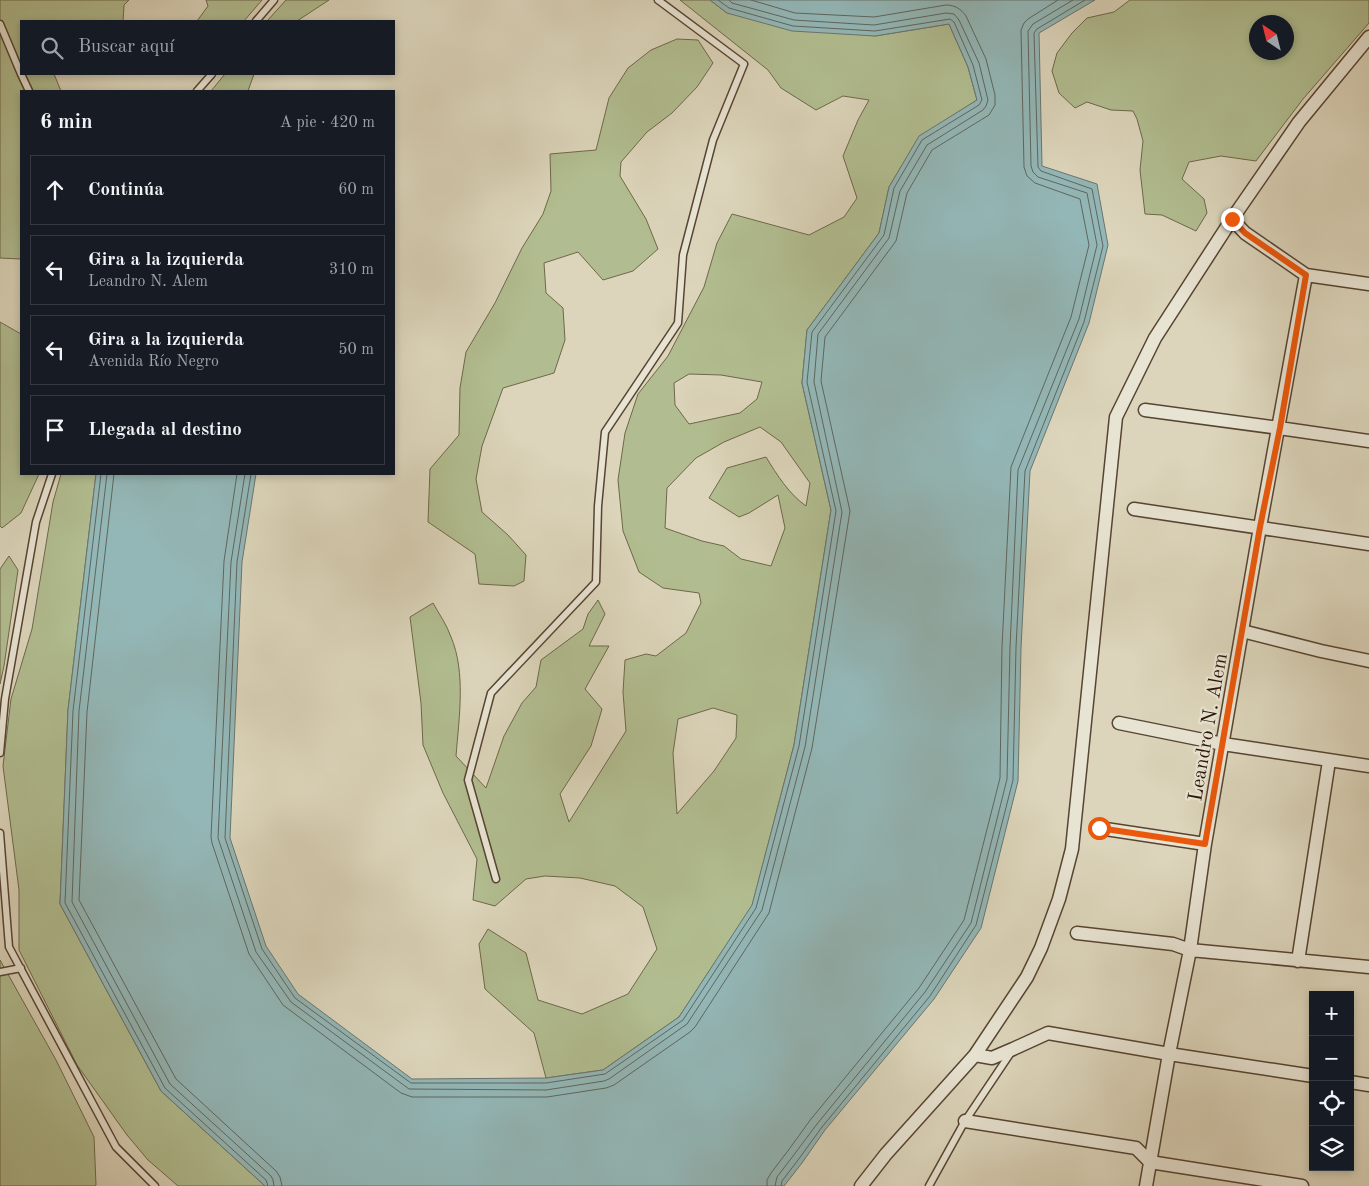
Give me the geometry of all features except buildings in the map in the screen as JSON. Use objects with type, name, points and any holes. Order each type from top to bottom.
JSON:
[{"type":"street","points":[[861,1186],[886,1154],[975,1055],[1027,977],[1041,948],[1059,899],[1072,849],[1116,417],[1155,338],[1232,219],[1299,122],[1369,36]]},
{"type":"street","points":[[1232,219],[1245,233],[1306,275],[1369,284]]},
{"type":"street","name":"Leandro N. Alem","points":[[1146,1186],[1169,1054],[1190,950],[1222,744],[1306,275]]},
{"type":"street","points":[[1146,410],[1369,441]]},
{"type":"street","points":[[1134,509],[1369,544]]},
{"type":"street","points":[[1242,630],[1321,651],[1369,660]]},
{"type":"street","points":[[1119,722],[1222,744],[1369,766]]},
{"type":"street","points":[[1298,961],[1329,761]]},
{"type":"street","points":[[1099,828],[1205,844]]},
{"type":"street","points":[[1076,933],[1173,944],[1190,950],[1369,967]]},
{"type":"street","points":[[975,1055],[992,1058],[1048,1033],[1309,1075]]},
{"type":"street","points":[[1354,1083],[1369,1085]]},
{"type":"street","points":[[965,1121],[1136,1148],[1150,1162],[1302,1186]]},
{"type":"lane","points":[[257,20],[274,0]]},
{"type":"lane","points":[[496,879],[468,780],[491,693],[596,582],[598,506],[605,432],[678,323],[682,255],[713,140],[744,64],[658,0]]},
{"type":"lane","points":[[0,24],[20,72]]},
{"type":"lane","points":[[21,75],[29,90]]},
{"type":"lane","points":[[198,90],[211,75]]},
{"type":"lane","points":[[0,753],[5,699],[36,522],[52,475]]},
{"type":"lane","points":[[0,833],[9,947],[116,1147],[155,1186]]},
{"type":"lane","points":[[0,972],[21,968]]},
{"type":"lane","points":[[928,1186],[965,1121],[1013,1049]]},
{"type":"green space","points":[[0,0],[129,0],[124,5],[123,20],[20,20],[20,75],[54,75],[61,90],[20,90],[20,259],[0,258]]},
{"type":"green space","points":[[206,0],[262,0],[245,20],[198,20],[208,6]]},
{"type":"green space","points":[[286,0],[329,0],[299,20],[268,20]]},
{"type":"green space","points":[[680,0],[710,0],[727,13],[875,36],[949,24],[968,67],[977,100],[919,137],[889,187],[879,233],[807,330],[802,383],[831,510],[794,745],[752,906],[679,1017],[603,1070],[546,1078],[534,1033],[485,989],[479,944],[488,929],[526,953],[538,1000],[582,1014],[628,994],[657,949],[643,907],[615,886],[580,878],[545,876],[526,879],[495,906],[473,900],[477,859],[443,793],[423,745],[421,703],[410,617],[433,603],[449,633],[456,651],[460,680],[460,711],[456,756],[486,788],[504,736],[522,703],[536,687],[541,660],[583,629],[588,614],[598,600],[605,614],[589,646],[609,646],[585,689],[602,709],[591,746],[560,794],[569,822],[626,731],[623,692],[625,660],[646,654],[656,656],[686,633],[701,603],[699,593],[663,588],[639,572],[623,531],[618,480],[625,433],[638,394],[668,356],[704,287],[717,243],[732,214],[809,235],[844,217],[857,198],[843,156],[858,120],[869,100],[843,96],[816,110],[781,88],[768,70]],"holes":[[[689,374],[721,375],[762,382],[757,399],[740,413],[689,424],[675,405],[674,383]],[[760,427],[781,442],[810,483],[806,506],[789,490],[766,457],[727,468],[709,498],[739,517],[778,495],[785,528],[771,566],[741,559],[724,546],[702,541],[665,528],[667,488],[696,458],[724,442]],[[713,708],[737,715],[736,738],[714,771],[677,814],[673,753],[678,719]]]},
{"type":"green space","points":[[1130,0],[1369,0],[1369,23],[1303,99],[1256,161],[1221,156],[1189,162],[1182,179],[1204,199],[1207,213],[1196,231],[1162,215],[1145,214],[1140,170],[1143,141],[1133,111],[1111,110],[1087,102],[1075,108],[1059,93],[1052,71],[1057,53],[1072,33],[1087,18],[1114,12]]},
{"type":"green space","points":[[677,39],[698,40],[713,63],[697,87],[672,113],[647,132],[621,162],[620,176],[646,219],[658,249],[633,271],[603,280],[578,252],[544,263],[546,293],[563,308],[565,340],[554,373],[503,388],[482,446],[476,479],[482,512],[508,535],[526,555],[524,581],[514,586],[479,584],[475,554],[428,522],[430,469],[459,435],[460,388],[466,352],[495,303],[522,248],[543,214],[551,191],[550,154],[596,150],[609,98],[628,68],[651,50]]},
{"type":"green space","points":[[224,75],[254,75],[248,90],[212,90]]},
{"type":"green space","points":[[0,322],[20,333],[20,475],[39,475],[21,513],[2,528],[0,526]]},
{"type":"green space","points":[[61,475],[96,475],[68,710],[60,904],[161,1091],[265,1186],[178,1186],[148,1160],[127,1135],[77,1065],[19,950],[19,890],[3,766],[11,699],[32,629],[53,502]]},
{"type":"green space","points":[[9,556],[18,570],[0,684],[0,569]]},
{"type":"green space","points":[[0,960],[56,1060],[94,1137],[96,1185],[94,1186],[0,1186]]},
{"type":"water","points":[[710,0],[1095,0],[1039,33],[1042,166],[1097,184],[1108,245],[1089,323],[1030,471],[1021,648],[1018,781],[981,928],[934,999],[825,1130],[784,1186],[265,1186],[161,1091],[60,904],[68,710],[96,475],[256,475],[242,562],[230,838],[266,946],[298,994],[412,1079],[546,1078],[603,1070],[679,1017],[752,905],[794,745],[831,510],[802,383],[807,330],[879,233],[889,187],[919,136],[977,100],[968,67],[949,24],[875,36],[792,31],[727,13]]},
{"type":"route","points":[[1099,828],[1205,844],[1306,275],[1245,233],[1232,219]]}]
